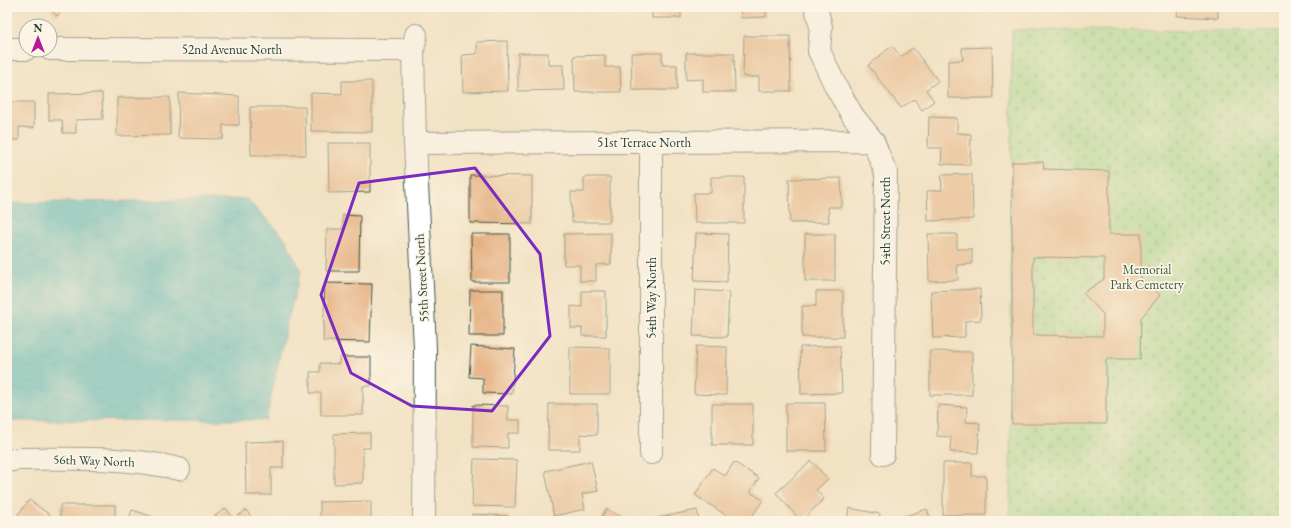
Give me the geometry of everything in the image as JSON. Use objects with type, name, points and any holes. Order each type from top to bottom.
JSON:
[{"type":"street","name":"54th Street North","points":[[816,7],[820,27],[819,51],[836,88],[849,111],[873,141],[886,173],[883,454]]},
{"type":"street","name":"52nd Avenue North","points":[[58,49],[414,42]]},
{"type":"street","name":"55th Street North","points":[[414,42],[415,143],[424,348],[424,521]]},
{"type":"street","points":[[7,49],[18,49]]},
{"type":"street","name":"51st Terrace North","points":[[415,143],[873,141]]},
{"type":"street","name":"54th Way North","points":[[651,142],[651,453]]},
{"type":"street","name":"56th Way North","points":[[7,461],[19,459],[108,459],[153,463],[179,469]]},
{"type":"highlighted area","points":[[475,168],[540,254],[550,336],[492,411],[412,406],[351,373],[321,295],[359,183]]},
{"type":"green space","name":"Memorial Park Cemetery","points":[[1012,30],[1284,31],[1284,521],[1010,521]]},
{"type":"water","points":[[247,199],[285,238],[301,271],[287,323],[266,420],[7,421],[7,203]]},
{"type":"building","points":[[48,7],[65,7],[57,16]]},
{"type":"building","points":[[652,7],[681,7],[681,18],[652,18]]},
{"type":"building","points":[[740,7],[766,7],[766,17],[741,18]]},
{"type":"building","points":[[1178,7],[1218,7],[1218,18],[1177,16]]},
{"type":"building","points":[[744,36],[790,36],[791,91],[759,91],[759,77],[743,77]]},
{"type":"building","points":[[507,41],[508,91],[463,92],[462,55],[477,54],[477,42]]},
{"type":"building","points":[[892,46],[901,57],[913,48],[938,81],[926,90],[934,101],[922,110],[914,99],[901,108],[868,65]]},
{"type":"building","points":[[992,47],[993,98],[948,98],[948,61],[963,60],[962,48]]},
{"type":"building","points":[[518,53],[548,53],[548,65],[563,65],[564,90],[518,91]]},
{"type":"building","points":[[631,53],[662,53],[662,65],[677,65],[677,90],[632,90]]},
{"type":"building","points":[[686,53],[734,53],[735,92],[703,92],[703,79],[686,80]]},
{"type":"building","points":[[605,55],[605,67],[620,67],[621,92],[575,92],[574,56]]},
{"type":"building","points":[[342,81],[372,81],[372,132],[311,131],[311,93],[342,94]]},
{"type":"building","points":[[102,93],[103,119],[76,120],[76,133],[63,133],[62,120],[49,120],[49,94]]},
{"type":"building","points":[[179,93],[239,96],[239,125],[223,125],[223,139],[178,138]]},
{"type":"building","points":[[170,97],[170,135],[117,136],[117,98]]},
{"type":"building","points":[[7,102],[34,102],[34,128],[19,127],[19,140],[7,140]]},
{"type":"building","points":[[250,107],[305,107],[306,155],[251,155]]},
{"type":"building","points":[[929,117],[957,118],[957,133],[971,134],[970,165],[941,164],[942,148],[928,148]]},
{"type":"building","points":[[328,143],[370,143],[370,192],[329,193]]},
{"type":"building","points":[[1012,162],[1043,162],[1044,169],[1109,171],[1109,234],[1141,234],[1141,279],[1160,295],[1141,318],[1140,359],[1106,359],[1106,424],[1012,424]],"holes":[[[1033,257],[1104,258],[1104,279],[1083,293],[1103,314],[1103,336],[1033,335]]]},
{"type":"building","points":[[972,174],[973,219],[928,221],[927,191],[942,190],[941,175]]},
{"type":"building","points":[[470,175],[532,176],[532,224],[470,223]]},
{"type":"building","points":[[584,177],[610,177],[610,222],[572,222],[571,192],[584,192]]},
{"type":"building","points":[[711,177],[744,177],[744,223],[695,223],[694,193],[711,193]]},
{"type":"building","points":[[841,178],[842,207],[828,207],[829,222],[790,223],[789,179]]},
{"type":"building","points":[[343,215],[360,216],[359,271],[326,271],[327,229],[343,229]]},
{"type":"building","points":[[611,233],[611,264],[596,265],[596,281],[580,281],[580,265],[564,265],[564,234]]},
{"type":"building","points":[[696,233],[728,234],[727,282],[694,281]]},
{"type":"building","points":[[471,234],[510,234],[510,282],[472,282]]},
{"type":"building","points":[[805,234],[835,234],[835,281],[805,281]]},
{"type":"building","points":[[928,234],[957,234],[957,249],[972,249],[972,264],[957,265],[958,280],[929,281]]},
{"type":"building","points":[[325,283],[372,284],[370,342],[323,341]]},
{"type":"building","points":[[980,289],[981,320],[965,321],[965,337],[933,338],[931,291]]},
{"type":"building","points":[[470,290],[503,290],[503,336],[469,336]]},
{"type":"building","points":[[695,290],[729,292],[727,337],[693,336]]},
{"type":"building","points":[[582,291],[606,291],[606,336],[582,336],[582,328],[571,328],[571,306],[582,307]]},
{"type":"building","points":[[816,291],[843,291],[843,337],[802,337],[802,306],[816,306]]},
{"type":"building","points":[[471,346],[515,349],[512,394],[483,393],[483,378],[469,377]]},
{"type":"building","points":[[696,346],[727,347],[726,395],[694,394]]},
{"type":"building","points":[[840,346],[842,393],[801,394],[800,347]]},
{"type":"building","points":[[570,347],[610,348],[610,394],[570,394]]},
{"type":"building","points":[[930,351],[972,352],[972,395],[930,395]]},
{"type":"building","points":[[340,357],[371,357],[371,386],[363,386],[363,415],[321,415],[321,393],[310,393],[310,372],[320,372],[320,363],[339,364]]},
{"type":"building","points":[[786,403],[825,403],[826,451],[786,451]]},
{"type":"building","points":[[549,404],[597,404],[597,435],[580,434],[580,450],[548,450]]},
{"type":"building","points":[[712,404],[753,404],[753,445],[712,445]]},
{"type":"building","points":[[473,405],[508,406],[508,420],[520,420],[520,433],[508,433],[508,448],[473,447]]},
{"type":"building","points":[[938,405],[967,407],[966,422],[980,423],[978,453],[950,452],[951,437],[937,436]]},
{"type":"building","points":[[370,433],[370,448],[363,448],[363,483],[334,484],[334,434]]},
{"type":"building","points":[[283,441],[283,468],[271,468],[271,495],[246,495],[245,442]]},
{"type":"building","points":[[474,459],[517,460],[515,507],[472,506]]},
{"type":"building","points":[[591,461],[598,491],[582,494],[585,509],[554,516],[545,471]]},
{"type":"building","points":[[811,461],[828,479],[816,490],[824,499],[801,521],[776,493]]},
{"type":"building","points":[[734,462],[759,478],[750,492],[763,500],[749,521],[735,521],[695,495],[713,468],[725,476]]},
{"type":"building","points":[[943,463],[972,463],[972,476],[986,476],[986,515],[943,515]]},
{"type":"building","points":[[29,500],[53,517],[51,521],[13,521]]},
{"type":"building","points":[[371,501],[371,521],[320,521],[320,502]]},
{"type":"building","points":[[60,505],[115,505],[115,521],[60,521]]},
{"type":"building","points":[[226,508],[234,519],[246,510],[254,521],[208,521]]},
{"type":"building","points":[[849,508],[880,514],[879,521],[847,521]]},
{"type":"building","points":[[606,509],[630,521],[600,521]]},
{"type":"building","points":[[927,509],[931,521],[891,521]]},
{"type":"building","points":[[132,510],[166,521],[128,521]]},
{"type":"building","points":[[697,510],[699,521],[656,521],[656,518]]},
{"type":"building","points":[[472,514],[509,516],[509,521],[472,521]]}]
